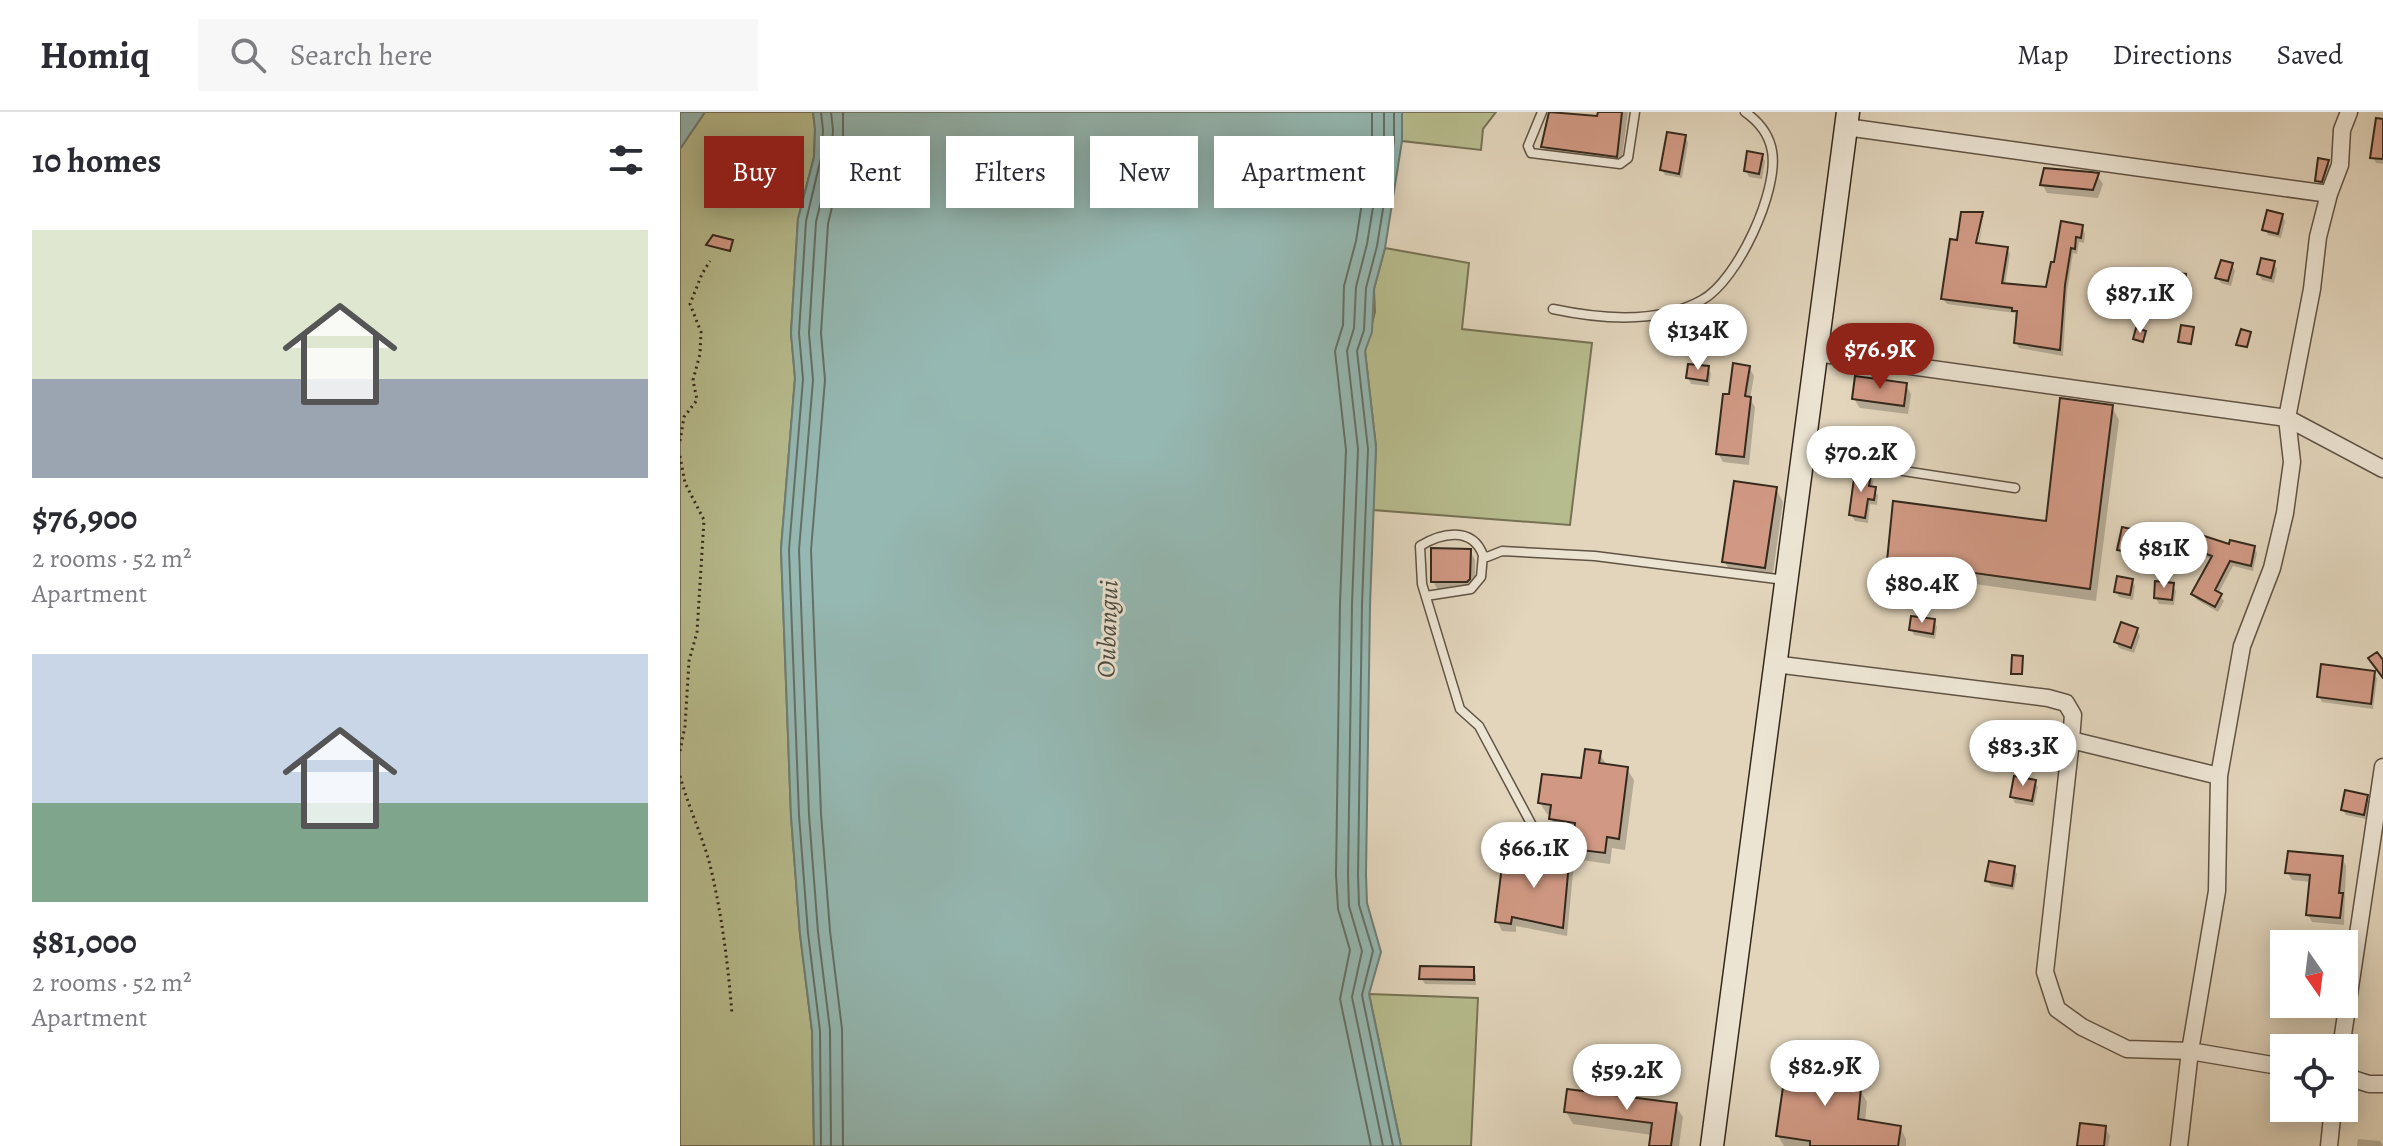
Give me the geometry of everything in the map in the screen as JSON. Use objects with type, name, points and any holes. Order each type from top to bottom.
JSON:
[{"type":"street","points":[[2179,1146],[2190,1051],[2217,891],[2219,776],[2242,646],[2272,568],[2285,513],[2292,462],[2287,418],[2312,289],[2318,237],[2340,165],[2342,130],[2349,112]]},
{"type":"street","points":[[1712,1146],[1847,120],[2329,194]]},
{"type":"street","points":[[1816,353],[2287,418],[2383,469]]},
{"type":"street","points":[[1774,664],[2048,698],[2066,703],[2073,715],[2045,972],[2057,1009],[2082,1027],[2127,1049],[2190,1051],[2270,1065]]},
{"type":"street","points":[[2071,740],[2219,776]]},
{"type":"street","points":[[2343,1034],[2383,767]]},
{"type":"street","points":[[2358,1080],[2383,1084]]},
{"type":"street","points":[[2329,1146],[2332,1122]]},
{"type":"lane","points":[[1542,112],[1528,146],[1531,153],[1620,164],[1628,158],[1635,112]]},
{"type":"lane","points":[[1553,309],[1587,316],[1648,316],[1677,311],[1704,299],[1727,280],[1747,247],[1772,179],[1769,139],[1756,120],[1745,112]]},
{"type":"lane","points":[[1804,456],[2015,488]]},
{"type":"lane","points":[[1426,596],[1471,589],[1481,577],[1483,555],[1480,547],[1464,535],[1436,536],[1420,546],[1422,584],[1460,709],[1479,726],[1534,829]]},
{"type":"lane","points":[[1483,555],[1487,557],[1502,551],[1595,556],[1786,580]]},
{"type":"path","points":[[680,441],[684,417],[697,400],[693,380],[700,354],[701,332],[690,304],[710,261]]},
{"type":"path","points":[[680,456],[685,483],[704,520],[697,632],[689,661],[685,726],[680,751]]},
{"type":"path","points":[[680,776],[689,810],[709,861],[724,930],[732,1014]]},
{"type":"green space","points":[[705,112],[813,112],[814,157],[804,196],[804,136],[704,136],[704,208],[801,208],[791,333],[795,378],[781,549],[791,816],[800,934],[812,1031],[814,1146],[680,1146],[680,149]]},
{"type":"green space","points":[[1402,112],[1496,112],[1483,129],[1481,150],[1402,141]]},
{"type":"green space","points":[[1385,248],[1469,263],[1462,329],[1592,343],[1570,525],[1373,510],[1376,447],[1365,351],[1375,312],[1374,289]]},
{"type":"green space","points":[[1369,994],[1478,998],[1471,1146],[1401,1146]]},
{"type":"water","points":[[680,112],[705,112],[680,149]]},
{"type":"water","name":"Oubangui","points":[[813,112],[1402,112],[1402,141],[1394,191],[1394,136],[1214,136],[1214,208],[1391,208],[1374,289],[1372,332],[1365,351],[1376,447],[1366,875],[1367,903],[1381,952],[1369,994],[1401,1146],[814,1146],[812,1031],[800,934],[791,816],[781,549],[795,378],[791,333],[798,219],[801,208],[804,208],[814,157]]},
{"type":"building","points":[[1549,112],[1597,116],[1598,112],[1622,112],[1617,157],[1541,147]]},
{"type":"building","points":[[2376,118],[2383,119],[2383,159],[2370,158]]},
{"type":"building","points":[[1667,132],[1686,135],[1679,174],[1660,170]]},
{"type":"building","points":[[1747,151],[1763,154],[1759,174],[1744,171]]},
{"type":"building","points":[[2318,158],[2329,160],[2322,182],[2315,181]]},
{"type":"building","points":[[2044,168],[2099,173],[2093,190],[2040,185]]},
{"type":"building","points":[[2267,210],[2283,214],[2278,234],[2262,230]]},
{"type":"building","points":[[1961,212],[1983,212],[1976,243],[2008,247],[2002,283],[2046,287],[2061,221],[2083,225],[2081,238],[2076,237],[2075,249],[2071,248],[2060,350],[2014,343],[2017,311],[2012,311],[2012,308],[1941,299],[1950,239],[1957,240]]},
{"type":"building","points":[[713,235],[733,240],[730,251],[706,245]]},
{"type":"building","points":[[2261,258],[2275,261],[2271,278],[2257,274]]},
{"type":"building","points":[[2221,260],[2233,263],[2228,281],[2215,278]]},
{"type":"building","points":[[2169,272],[2186,274],[2185,286],[2167,284]]},
{"type":"building","points":[[2181,325],[2194,327],[2191,344],[2178,342]]},
{"type":"building","points":[[2136,328],[2146,331],[2143,342],[2133,339]]},
{"type":"building","points":[[2241,329],[2251,332],[2247,347],[2236,345]]},
{"type":"building","points":[[1733,363],[1750,366],[1745,396],[1751,397],[1744,457],[1716,454],[1723,394],[1729,394]]},
{"type":"building","points":[[1688,364],[1709,366],[1707,381],[1686,378]]},
{"type":"building","points":[[1855,376],[1907,383],[1904,406],[1852,399]]},
{"type":"building","points":[[2060,398],[2113,405],[2090,589],[1887,561],[1893,501],[2046,521]]},
{"type":"building","points":[[1855,471],[1871,473],[1869,486],[1876,487],[1874,500],[1868,499],[1865,518],[1849,515]]},
{"type":"building","points":[[1734,481],[1777,487],[1765,568],[1722,562]]},
{"type":"building","points":[[2122,527],[2136,530],[2134,541],[2140,542],[2138,554],[2117,550]]},
{"type":"building","points":[[2198,534],[2229,544],[2230,540],[2255,546],[2251,566],[2230,561],[2215,590],[2222,594],[2215,607],[2191,594],[2212,556],[2193,549]]},
{"type":"building","points":[[1431,548],[1471,549],[1470,579],[1467,582],[1431,582]]},
{"type":"building","points":[[2117,576],[2133,579],[2130,595],[2114,592]]},
{"type":"building","points":[[2155,581],[2174,583],[2172,600],[2154,598]]},
{"type":"building","points":[[1911,616],[1935,619],[1933,634],[1909,630]]},
{"type":"building","points":[[2121,622],[2138,628],[2131,648],[2114,642]]},
{"type":"building","points":[[2377,652],[2383,660],[2383,678],[2368,658]]},
{"type":"building","points":[[2012,655],[2023,656],[2022,674],[2011,674]]},
{"type":"building","points":[[2321,664],[2375,671],[2371,704],[2317,697]]},
{"type":"building","points":[[1585,749],[1601,751],[1599,763],[1628,767],[1619,839],[1607,837],[1605,853],[1572,849],[1575,823],[1549,819],[1551,805],[1538,803],[1542,774],[1581,778]]},
{"type":"building","points":[[2014,776],[2036,780],[2032,801],[2010,797]]},
{"type":"building","points":[[2345,790],[2368,795],[2364,815],[2341,810]]},
{"type":"building","points":[[1557,851],[1570,852],[1563,928],[1512,917],[1511,924],[1495,922],[1503,858],[1528,862],[1530,853],[1556,857]]},
{"type":"building","points":[[2288,851],[2343,856],[2340,918],[2306,915],[2310,875],[2285,873]]},
{"type":"building","points":[[1989,861],[2015,866],[2012,886],[1985,881]]},
{"type":"building","points":[[1420,966],[1474,967],[1474,980],[1419,979]]},
{"type":"building","points":[[1789,1045],[1823,1050],[1818,1084],[1861,1088],[1858,1119],[1901,1126],[1898,1146],[1810,1146],[1810,1141],[1776,1136]]},
{"type":"building","points":[[1567,1089],[1677,1103],[1671,1146],[1649,1146],[1652,1123],[1564,1112]]},
{"type":"building","points":[[2080,1123],[2106,1126],[2104,1146],[2077,1146]]}]
